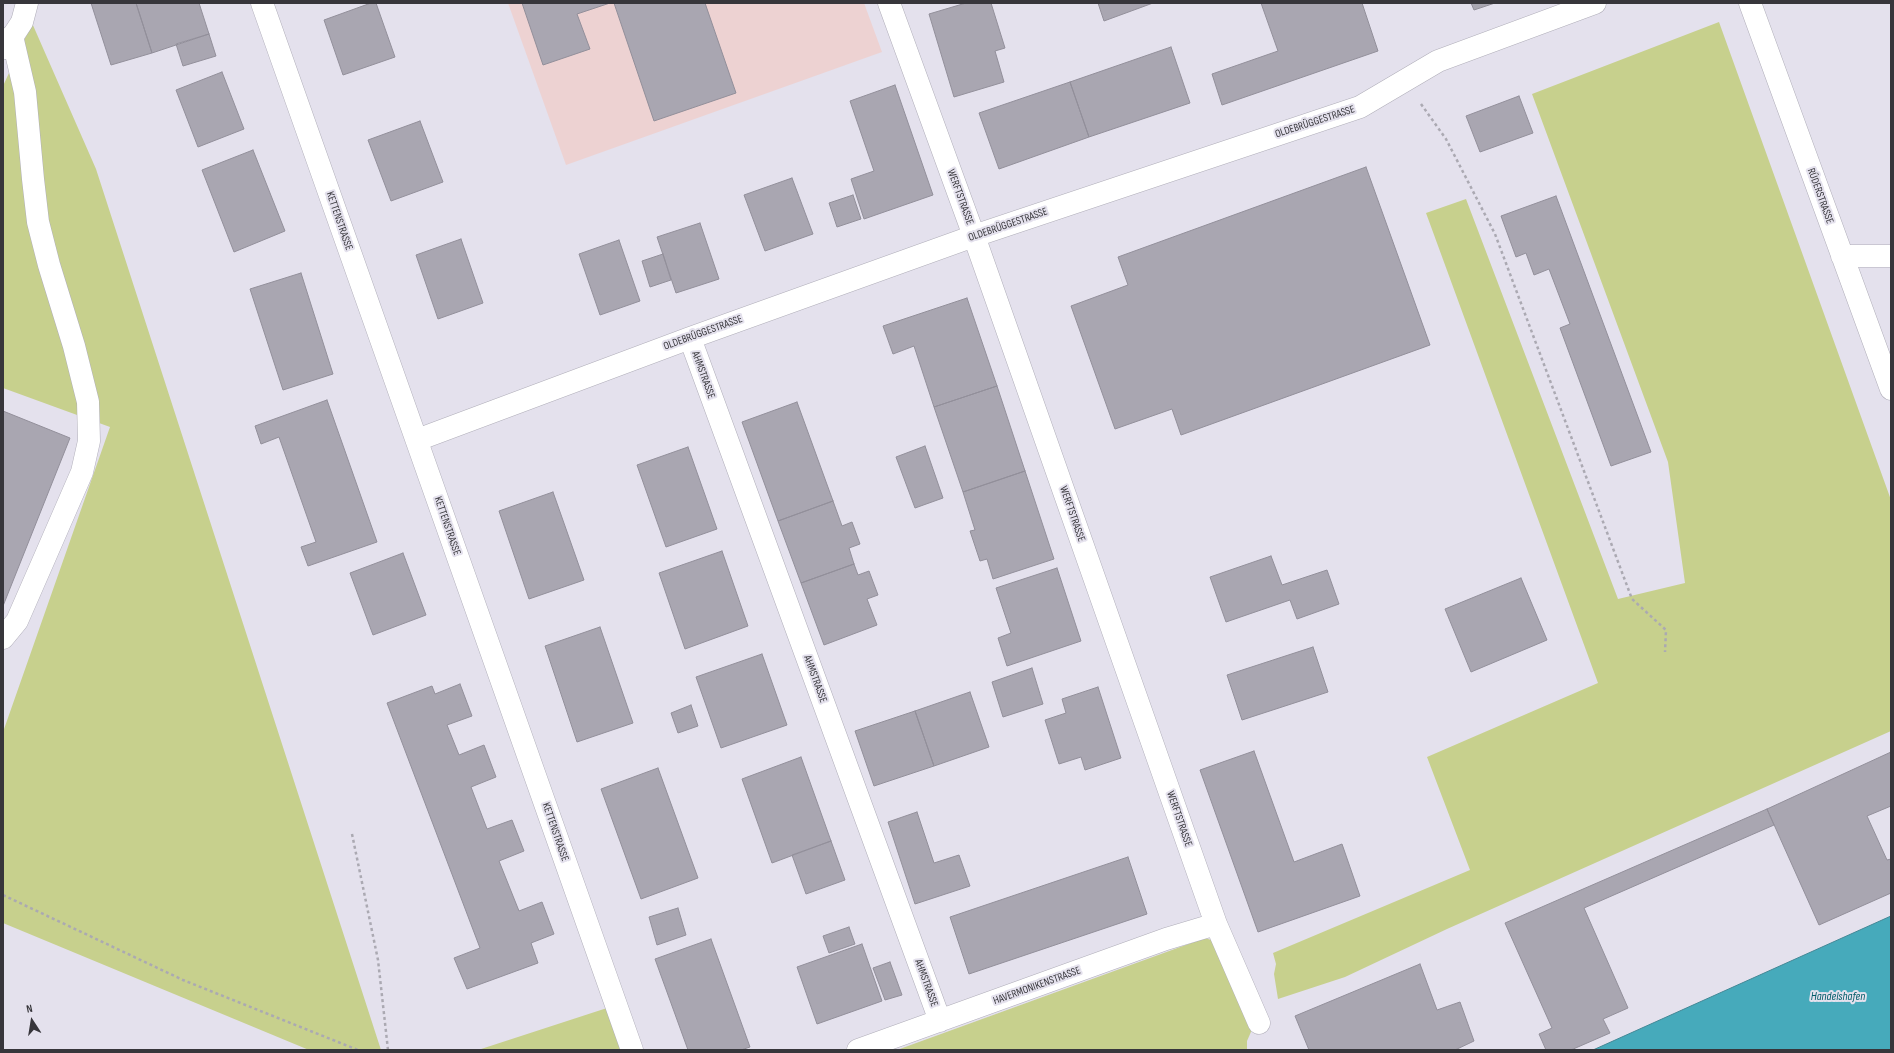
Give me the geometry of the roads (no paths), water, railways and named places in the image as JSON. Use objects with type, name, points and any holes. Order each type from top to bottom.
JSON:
[{"type":"street","points":[[3,638],[17,621],[82,472],[89,441],[88,402],[74,346],[49,265],[38,222],[32,180],[25,92],[8,43],[22,22],[27,3]]},
{"type":"street","name":"KETTENSTRASSE","points":[[262,3],[632,1050]]},
{"type":"street","name":"WERFTSTRASSE","points":[[889,3],[974,236],[1216,924],[1259,1023]]},
{"type":"street","name":"OLDEBRÜGGESTRASSE","points":[[417,440],[690,338],[974,236],[1360,107],[1438,61],[1595,3]]},
{"type":"street","name":"RÜDERSTRASSE","points":[[1750,3],[1891,389]]},
{"type":"street","points":[[1842,256],[1891,256]]},
{"type":"street","name":"AHMSTRASSE","points":[[690,338],[940,1021]]},
{"type":"street","name":"HAVERMONIKENSTRASSE","points":[[858,1050],[1166,939],[1216,924]]},
{"type":"water","name":"Handelshafen","points":[[1891,916],[1891,1050],[1593,1050]]}]
